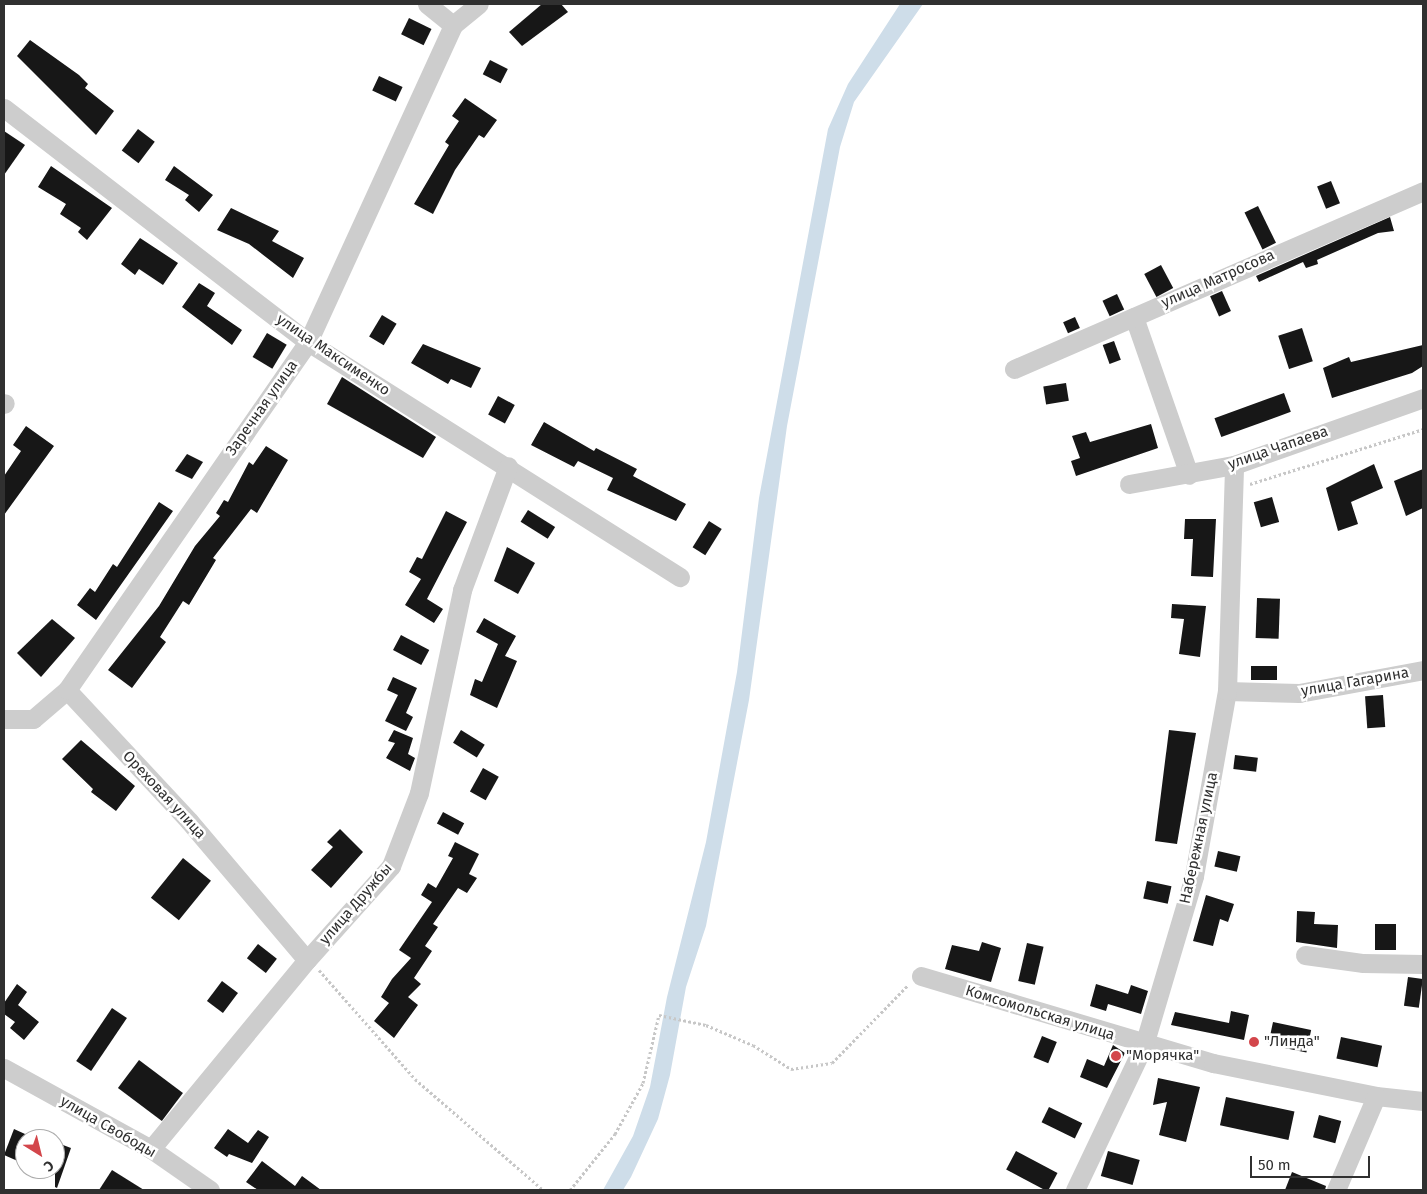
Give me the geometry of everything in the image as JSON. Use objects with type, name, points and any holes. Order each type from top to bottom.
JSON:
[{"type":"street","points":[[427,4],[454,25]]},
{"type":"street","name":"Заречная улица","points":[[67,690],[308,342],[454,25],[479,4]]},
{"type":"street","name":"улица Максименко","points":[[4,108],[308,342],[508,466],[680,577]]},
{"type":"street","name":"улица Матросова","points":[[1014,368],[1423,191]]},
{"type":"street","points":[[1134,317],[1189,475]]},
{"type":"street","name":"улица Чапаева","points":[[1130,484],[1189,475],[1234,465],[1423,398]]},
{"type":"street","name":"Набережная улица","points":[[1075,1190],[1144,1045],[1194,876],[1227,691],[1234,465]]},
{"type":"street","name":"улица Дружбы","points":[[151,1149],[307,960],[392,866],[419,793],[462,590],[508,466]]},
{"type":"street","name":"улица Гагарина","points":[[1227,691],[1298,693],[1423,670]]},
{"type":"street","points":[[4,719],[33,719],[67,690]]},
{"type":"street","name":"Ореховая улица","points":[[67,690],[189,821],[307,960]]},
{"type":"street","points":[[1305,954],[1363,963],[1423,964]]},
{"type":"street","name":"Комсомольская улица","points":[[921,976],[1144,1045],[1376,1096],[1423,1101]]},
{"type":"street","name":"улица Свободы","points":[[4,1068],[151,1149],[210,1190]]},
{"type":"street","points":[[1336,1190],[1376,1096]]},
{"type":"path","points":[[1233,490],[1423,429]]},
{"type":"path","points":[[307,960],[415,1079],[543,1190]]},
{"type":"path","points":[[570,1190],[615,1134],[643,1083],[659,1015],[687,1021],[753,1045],[791,1069],[832,1063],[896,993],[921,976]]},
{"type":"water","points":[[900,4],[923,4],[854,102],[840,147],[787,426],[749,700],[706,926],[686,987],[670,1075],[658,1119],[631,1177],[623,1190],[603,1190],[633,1136],[650,1087],[667,997],[706,842],[737,672],[759,498],[828,129],[848,84]]},
{"type":"building","points":[[542,4],[561,4],[568,12],[522,46],[509,32]]},
{"type":"building","points":[[409,18],[431,29],[424,45],[401,34]]},
{"type":"building","points":[[30,40],[79,75],[88,84],[85,88],[114,111],[96,135],[17,56]]},
{"type":"building","points":[[490,60],[508,69],[501,83],[483,74]]},
{"type":"building","points":[[379,76],[403,87],[396,101],[372,91]]},
{"type":"building","points":[[465,98],[497,120],[484,138],[479,135],[455,170],[433,214],[414,204],[449,145],[445,142],[459,121],[452,116]]},
{"type":"building","points":[[138,129],[155,142],[139,163],[122,151]]},
{"type":"building","points":[[4,131],[25,145],[4,175]]},
{"type":"building","points":[[51,166],[112,208],[87,240],[78,232],[81,228],[60,214],[66,204],[38,187]]},
{"type":"building","points":[[174,166],[213,195],[199,212],[185,200],[189,195],[165,180]]},
{"type":"building","points":[[1331,181],[1340,203],[1326,209],[1317,187]]},
{"type":"building","points":[[1258,206],[1276,243],[1262,249],[1245,213]]},
{"type":"building","points":[[231,208],[279,231],[272,241],[304,258],[293,278],[249,244],[217,230]]},
{"type":"building","points":[[1390,217],[1394,231],[1378,233],[1317,260],[1318,264],[1306,268],[1303,262],[1259,282],[1256,276]]},
{"type":"building","points":[[140,238],[178,263],[163,285],[139,269],[135,275],[121,264]]},
{"type":"building","points":[[1161,265],[1173,288],[1156,297],[1144,274]]},
{"type":"building","points":[[199,283],[215,293],[207,306],[242,330],[232,345],[182,307]]},
{"type":"building","points":[[1222,291],[1231,311],[1219,316],[1210,296]]},
{"type":"building","points":[[1117,294],[1124,309],[1110,316],[1102,301]]},
{"type":"building","points":[[382,315],[397,324],[384,345],[369,336]]},
{"type":"building","points":[[1075,317],[1080,328],[1068,333],[1063,322]]},
{"type":"building","points":[[1302,328],[1313,361],[1289,369],[1278,336]]},
{"type":"building","points":[[267,333],[287,345],[272,369],[253,357]]},
{"type":"building","points":[[1114,341],[1121,360],[1110,364],[1103,345]]},
{"type":"building","points":[[423,344],[481,368],[471,388],[451,379],[448,384],[411,363]]},
{"type":"building","points":[[1423,345],[1423,366],[1412,373],[1332,398],[1323,368],[1349,357],[1351,362]]},
{"type":"building","points":[[342,377],[436,437],[423,458],[327,404]]},
{"type":"building","points":[[1066,383],[1069,401],[1046,404],[1043,387]]},
{"type":"building","points":[[1284,393],[1291,412],[1221,437],[1214,418]]},
{"type":"building","points":[[498,396],[515,405],[505,423],[488,415]]},
{"type":"building","points":[[544,422],[594,451],[596,448],[637,469],[633,476],[686,504],[676,521],[607,490],[613,478],[578,461],[574,467],[531,445]]},
{"type":"building","points":[[1151,424],[1158,448],[1076,476],[1071,461],[1080,458],[1072,436],[1086,432],[1090,442]]},
{"type":"building","points":[[26,426],[54,446],[4,515],[4,476],[21,451],[13,445]]},
{"type":"building","points":[[266,446],[288,460],[257,513],[251,509],[213,558],[216,560],[189,605],[183,601],[160,637],[166,642],[132,688],[108,670],[159,606],[195,546],[220,516],[216,513],[224,500],[228,502],[249,462],[253,465]]},
{"type":"building","points":[[187,454],[203,462],[192,479],[175,471]]},
{"type":"building","points":[[1374,464],[1383,488],[1351,502],[1358,524],[1338,531],[1326,488]]},
{"type":"building","points":[[1423,469],[1423,508],[1406,516],[1394,481]]},
{"type":"building","points":[[1272,497],[1279,522],[1261,527],[1254,502]]},
{"type":"building","points":[[159,502],[173,511],[96,620],[77,605],[90,588],[95,592],[113,564],[117,567]]},
{"type":"building","points":[[528,510],[555,527],[548,539],[521,522]]},
{"type":"building","points":[[446,511],[467,522],[427,599],[443,609],[434,623],[405,605],[421,579],[409,572],[417,557],[422,559]]},
{"type":"building","points":[[1185,519],[1216,519],[1213,577],[1191,576],[1193,539],[1184,539]]},
{"type":"building","points":[[709,521],[722,529],[705,555],[693,547]]},
{"type":"building","points":[[507,547],[535,563],[518,594],[494,581]]},
{"type":"building","points":[[1257,598],[1280,599],[1279,639],[1256,638]]},
{"type":"building","points":[[1172,604],[1206,606],[1200,657],[1179,654],[1184,619],[1171,618]]},
{"type":"building","points":[[484,618],[516,636],[505,656],[517,661],[497,708],[470,695],[475,679],[482,682],[498,644],[476,632]]},
{"type":"building","points":[[52,619],[75,638],[41,677],[17,653]]},
{"type":"building","points":[[401,635],[429,650],[421,665],[393,650]]},
{"type":"building","points":[[1251,666],[1277,666],[1277,680],[1251,680]]},
{"type":"building","points":[[393,677],[417,688],[406,713],[413,717],[406,731],[385,721],[398,695],[387,690]]},
{"type":"building","points":[[1383,695],[1385,727],[1367,728],[1365,696]]},
{"type":"building","points":[[394,730],[413,738],[408,754],[415,758],[410,771],[386,758],[395,743],[388,741]]},
{"type":"building","points":[[461,730],[485,745],[477,758],[453,743]]},
{"type":"building","points":[[1169,730],[1196,733],[1177,844],[1155,841]]},
{"type":"building","points":[[81,740],[135,786],[116,811],[91,792],[93,789],[62,759]]},
{"type":"building","points":[[1235,755],[1258,758],[1256,772],[1233,769]]},
{"type":"building","points":[[483,768],[499,777],[486,800],[470,792]]},
{"type":"building","points":[[443,812],[464,823],[458,835],[437,823]]},
{"type":"building","points":[[340,829],[363,852],[331,888],[311,870],[333,847],[327,842]]},
{"type":"building","points":[[455,842],[479,854],[469,874],[477,878],[467,893],[458,888],[433,924],[438,927],[425,946],[432,951],[414,978],[421,984],[408,997],[418,1005],[394,1038],[374,1021],[389,1003],[381,997],[392,979],[411,958],[399,950],[432,902],[421,895],[428,883],[436,888],[453,858],[448,856]]},
{"type":"building","points":[[1218,851],[1240,856],[1237,872],[1214,867]]},
{"type":"building","points":[[183,858],[211,881],[179,920],[151,898]]},
{"type":"building","points":[[1147,881],[1171,886],[1168,904],[1143,899]]},
{"type":"building","points":[[1206,895],[1234,904],[1228,922],[1220,919],[1213,946],[1193,941]]},
{"type":"building","points":[[1297,911],[1315,912],[1314,924],[1338,925],[1337,948],[1296,942]]},
{"type":"building","points":[[1375,924],[1396,924],[1396,950],[1375,950]]},
{"type":"building","points":[[982,942],[1001,948],[991,982],[945,969],[952,945],[979,951]]},
{"type":"building","points":[[1027,943],[1044,947],[1035,985],[1018,981]]},
{"type":"building","points":[[258,944],[277,959],[266,973],[247,958]]},
{"type":"building","points":[[1408,977],[1423,979],[1419,1008],[1404,1006]]},
{"type":"building","points":[[222,981],[238,993],[223,1013],[207,1001]]},
{"type":"building","points":[[17,984],[27,992],[18,1005],[39,1022],[24,1040],[10,1028],[15,1022],[4,1014],[4,1003]]},
{"type":"building","points":[[1096,984],[1128,994],[1131,985],[1148,991],[1141,1014],[1108,1004],[1106,1011],[1090,1006]]},
{"type":"building","points":[[112,1008],[127,1018],[91,1071],[76,1061]]},
{"type":"building","points":[[1231,1011],[1249,1015],[1244,1040],[1171,1025],[1175,1012],[1229,1023]]},
{"type":"building","points":[[1273,1022],[1311,1030],[1306,1053],[1268,1044]]},
{"type":"building","points":[[1042,1036],[1057,1042],[1048,1063],[1033,1057]]},
{"type":"building","points":[[1341,1037],[1382,1046],[1378,1067],[1336,1059]]},
{"type":"building","points":[[1113,1045],[1125,1053],[1107,1088],[1080,1077],[1087,1059],[1104,1066]]},
{"type":"building","points":[[139,1060],[183,1093],[162,1121],[118,1088]]},
{"type":"building","points":[[1158,1078],[1200,1087],[1186,1142],[1159,1135],[1167,1102],[1153,1105]]},
{"type":"building","points":[[1226,1097],[1294,1112],[1288,1140],[1220,1125]]},
{"type":"building","points":[[1049,1107],[1082,1123],[1075,1138],[1042,1122]]},
{"type":"building","points":[[1319,1115],[1341,1121],[1335,1143],[1313,1137]]},
{"type":"building","points":[[14,1129],[15,1160],[4,1155]]},
{"type":"building","points":[[228,1129],[248,1143],[258,1130],[269,1137],[252,1163],[229,1154],[227,1157],[214,1148]]},
{"type":"building","points":[[65,1146],[71,1148],[65,1165]]},
{"type":"building","points":[[1016,1151],[1057,1173],[1048,1190],[1045,1190],[1006,1170]]},
{"type":"building","points":[[1108,1151],[1140,1160],[1133,1185],[1101,1176]]},
{"type":"building","points":[[262,1161],[295,1186],[302,1176],[321,1190],[258,1190],[246,1182]]},
{"type":"building","points":[[112,1170],[144,1190],[99,1190]]},
{"type":"building","points":[[1292,1172],[1326,1186],[1325,1190],[1285,1190]]},
{"type":"building","points":[[55,1179],[60,1179],[57,1188],[55,1187]]},
{"type":"place","name":"\"Линда\"","points":[[1254,1042]]},
{"type":"place","name":"\"Морячка\"","points":[[1116,1056]]}]
